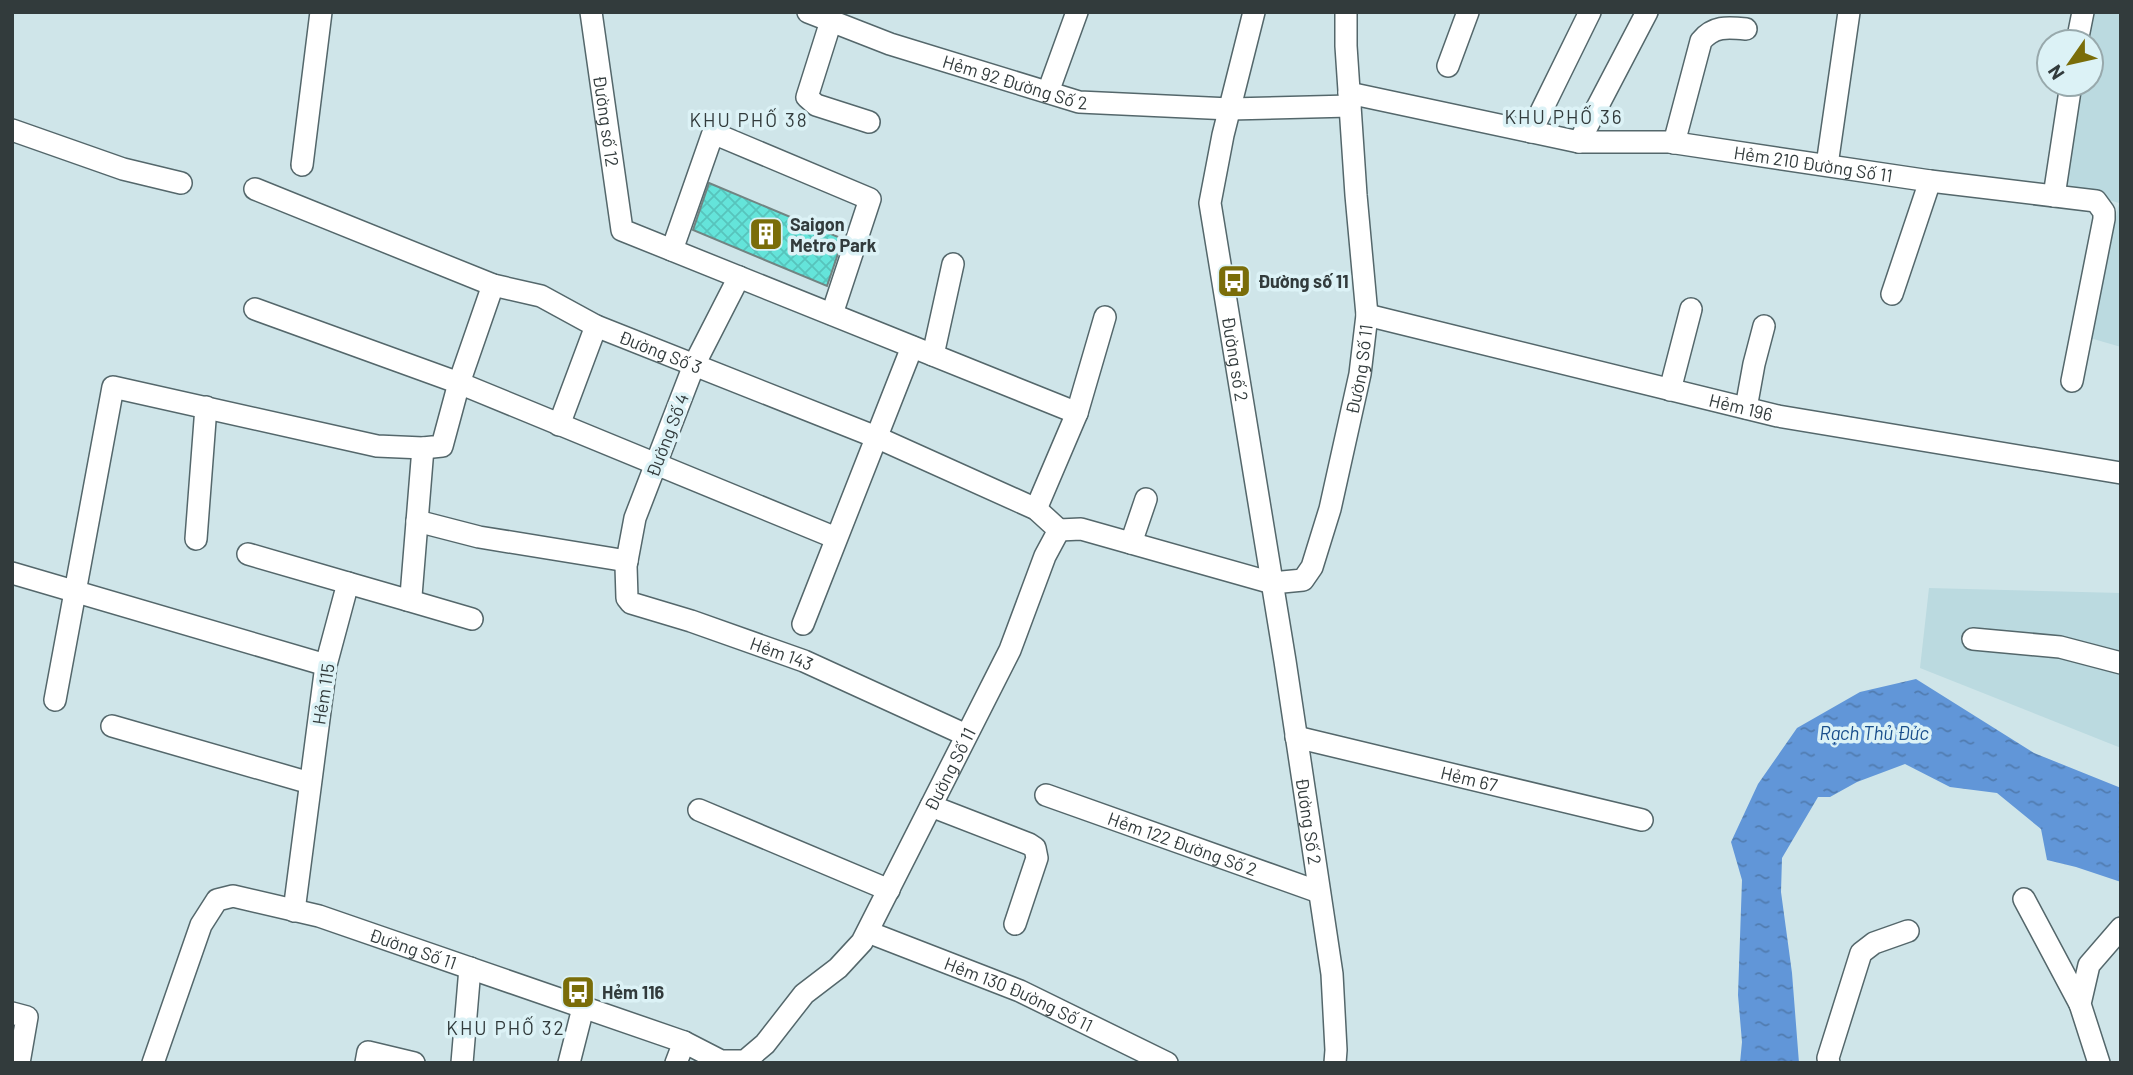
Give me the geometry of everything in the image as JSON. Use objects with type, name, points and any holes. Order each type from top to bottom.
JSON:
[{"type":"street","points":[[302,165],[321,12]]},
{"type":"street","name":"Đường số 12","points":[[591,12],[621,230],[672,250]]},
{"type":"street","name":"Hẻm 92 Đường Số 2","points":[[808,12],[890,44],[1079,102],[1230,109],[1350,100]]},
{"type":"street","points":[[1048,92],[1077,12]]},
{"type":"street","name":"Đường Số 11","points":[[153,1063],[201,925],[216,900],[233,896],[319,916],[684,1042],[721,1061],[746,1062],[765,1044],[804,994],[838,968],[868,932],[1010,650],[1045,556],[1059,530],[1081,529],[1272,583],[1303,580],[1312,567],[1330,509],[1360,374],[1367,314],[1350,100],[1346,12]]},
{"type":"street","points":[[1448,66],[1468,12]]},
{"type":"street","points":[[1531,132],[1590,12]]},
{"type":"street","points":[[1578,142],[1647,12]]},
{"type":"street","points":[[1827,165],[1849,12]]},
{"type":"street","name":"Đường số 2","points":[[1253,14],[1210,203],[1272,583]]},
{"type":"street","points":[[831,21],[807,97],[816,105],[869,122]]},
{"type":"street","points":[[1674,143],[1701,41],[1714,30],[1746,29]]},
{"type":"street","points":[[2054,196],[2069,98]]},
{"type":"street","name":"Hẻm 210 Đường Số 11","points":[[1350,100],[1578,142],[1674,143],[1930,181],[2096,201],[2104,212],[2072,381]]},
{"type":"street","points":[[12,130],[123,169],[181,183]]},
{"type":"street","points":[[832,314],[870,199],[713,133],[672,250],[1077,413]]},
{"type":"street","points":[[1892,294],[1930,181]]},
{"type":"street","name":"Đường Số 3","points":[[254,189],[493,285],[541,296],[596,326],[876,437],[1036,509],[1059,530]]},
{"type":"street","points":[[933,355],[953,264]]},
{"type":"street","name":"Đường Số 4","points":[[627,561],[635,518],[694,365],[739,277]]},
{"type":"street","points":[[55,700],[113,387],[377,446],[442,446],[459,383],[493,285]]},
{"type":"street","points":[[255,309],[459,383],[836,538]]},
{"type":"street","points":[[1670,390],[1691,309]]},
{"type":"street","name":"Hẻm 196","points":[[1367,314],[1778,416],[2121,473]]},
{"type":"street","points":[[1036,509],[1077,413],[1105,317]]},
{"type":"street","points":[[559,425],[596,326]]},
{"type":"street","points":[[1746,408],[1764,326]]},
{"type":"street","points":[[803,624],[912,347]]},
{"type":"street","points":[[196,539],[206,407]]},
{"type":"street","points":[[407,600],[412,590],[423,448]]},
{"type":"street","points":[[1131,543],[1146,499]]},
{"type":"street","points":[[417,521],[479,537],[627,561]]},
{"type":"street","points":[[248,554],[472,619]]},
{"type":"street","name":"Hẻm 143","points":[[627,561],[626,594],[631,603],[691,621],[804,662],[966,736]]},
{"type":"street","points":[[12,573],[326,665]]},
{"type":"street","name":"Hẻm 115","points":[[294,911],[326,665],[348,583]]},
{"type":"street","name":"Đường Số 2","points":[[1272,583],[1332,974],[1335,1063]]},
{"type":"street","points":[[1973,639],[2060,647],[2121,663]]},
{"type":"street","points":[[112,726],[310,783]]},
{"type":"street","name":"Hẻm 67","points":[[1296,737],[1642,820]]},
{"type":"street","name":"Hẻm 122 Đường Số 2","points":[[1046,796],[1320,892]]},
{"type":"street","points":[[931,806],[1035,848],[1037,858],[1015,924]]},
{"type":"street","points":[[699,810],[889,890]]},
{"type":"street","points":[[2024,899],[2080,1004],[2099,1063]]},
{"type":"street","points":[[2080,1004],[2089,965],[2121,928]]},
{"type":"street","points":[[1829,1063],[1828,1058],[1861,953],[1874,943],[1908,931]]},
{"type":"street","name":"Hẻm 130 Đường Số 11","points":[[868,932],[1020,991],[1167,1063]]},
{"type":"street","points":[[462,1063],[470,968]]},
{"type":"street","points":[[569,1063],[583,1008]]},
{"type":"street","points":[[19,1063],[20,1015]]},
{"type":"street","points":[[676,1063],[684,1042]]},
{"type":"street","points":[[366,1063],[368,1052],[414,1063]]},
{"type":"shaded area","points":[[2077,12],[2121,12],[2121,347],[2090,338],[2119,203],[2063,186],[2070,98],[2105,98],[2105,28],[2075,28]]},
{"type":"shaded area","points":[[1929,588],[2121,593],[2121,748],[1920,668]]},
{"type":"water","name":"Rạch Thủ Đức","points":[[1916,679],[2034,753],[2121,788],[2121,882],[2047,860],[2041,829],[1997,793],[1950,787],[1905,764],[1857,782],[1830,797],[1818,797],[1782,858],[1781,892],[1792,973],[1799,1063],[1740,1063],[1742,1042],[1738,995],[1742,880],[1731,842],[1758,784],[1797,728],[1860,692]]},
{"type":"building","name":"Saigon Metro Park","points":[[709,183],[843,239],[827,286],[693,230]]},
{"type":"place","name":"Saigon Metro Park","points":[[766,234]]},
{"type":"place","name":"Đường số 11","points":[[1234,281]]},
{"type":"place","name":"Hẻm 116","points":[[578,992]]},
{"type":"district","name":"KHU PHỐ 36","points":[[1564,116]]},
{"type":"district","name":"KHU PHỐ 38","points":[[749,119]]},
{"type":"district","name":"KHU PHỐ 32","points":[[506,1027]]}]
